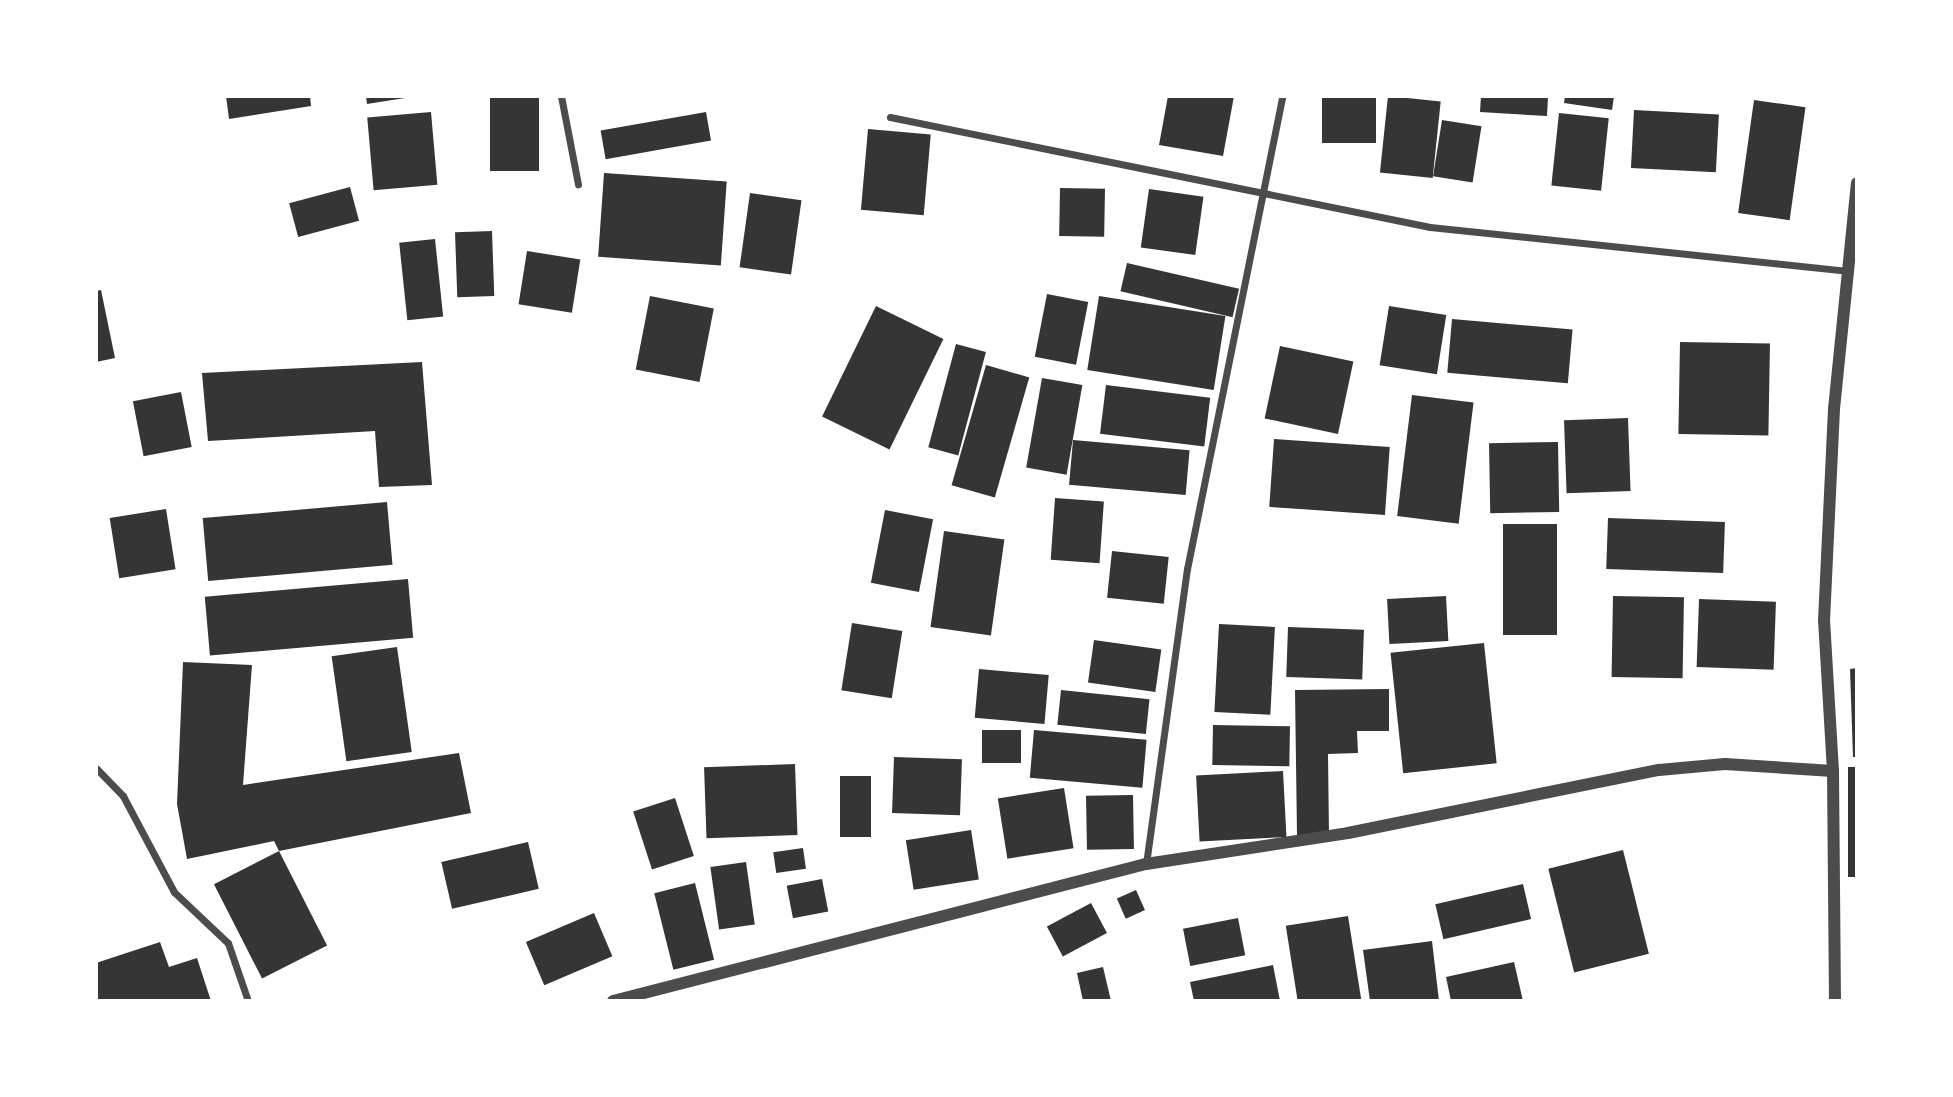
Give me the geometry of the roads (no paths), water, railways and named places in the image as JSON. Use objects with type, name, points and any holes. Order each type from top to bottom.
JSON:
[{"type":"street","points":[[561,96],[578,184]]},
{"type":"street","points":[[1146,864],[1187,569],[1282,96]]},
{"type":"street","points":[[890,117],[1263,198],[1549,243],[1721,253],[1854,271]]},
{"type":"street","points":[[1835,1001],[1833,771],[1824,621],[1834,409],[1854,271],[1857,184]]},
{"type":"street","points":[[613,1001],[1146,864],[1348,833],[1658,770],[1725,764],[1833,771]]},
{"type":"street","points":[[96,768],[123,796],[174,892],[228,943],[248,1001]]}]
